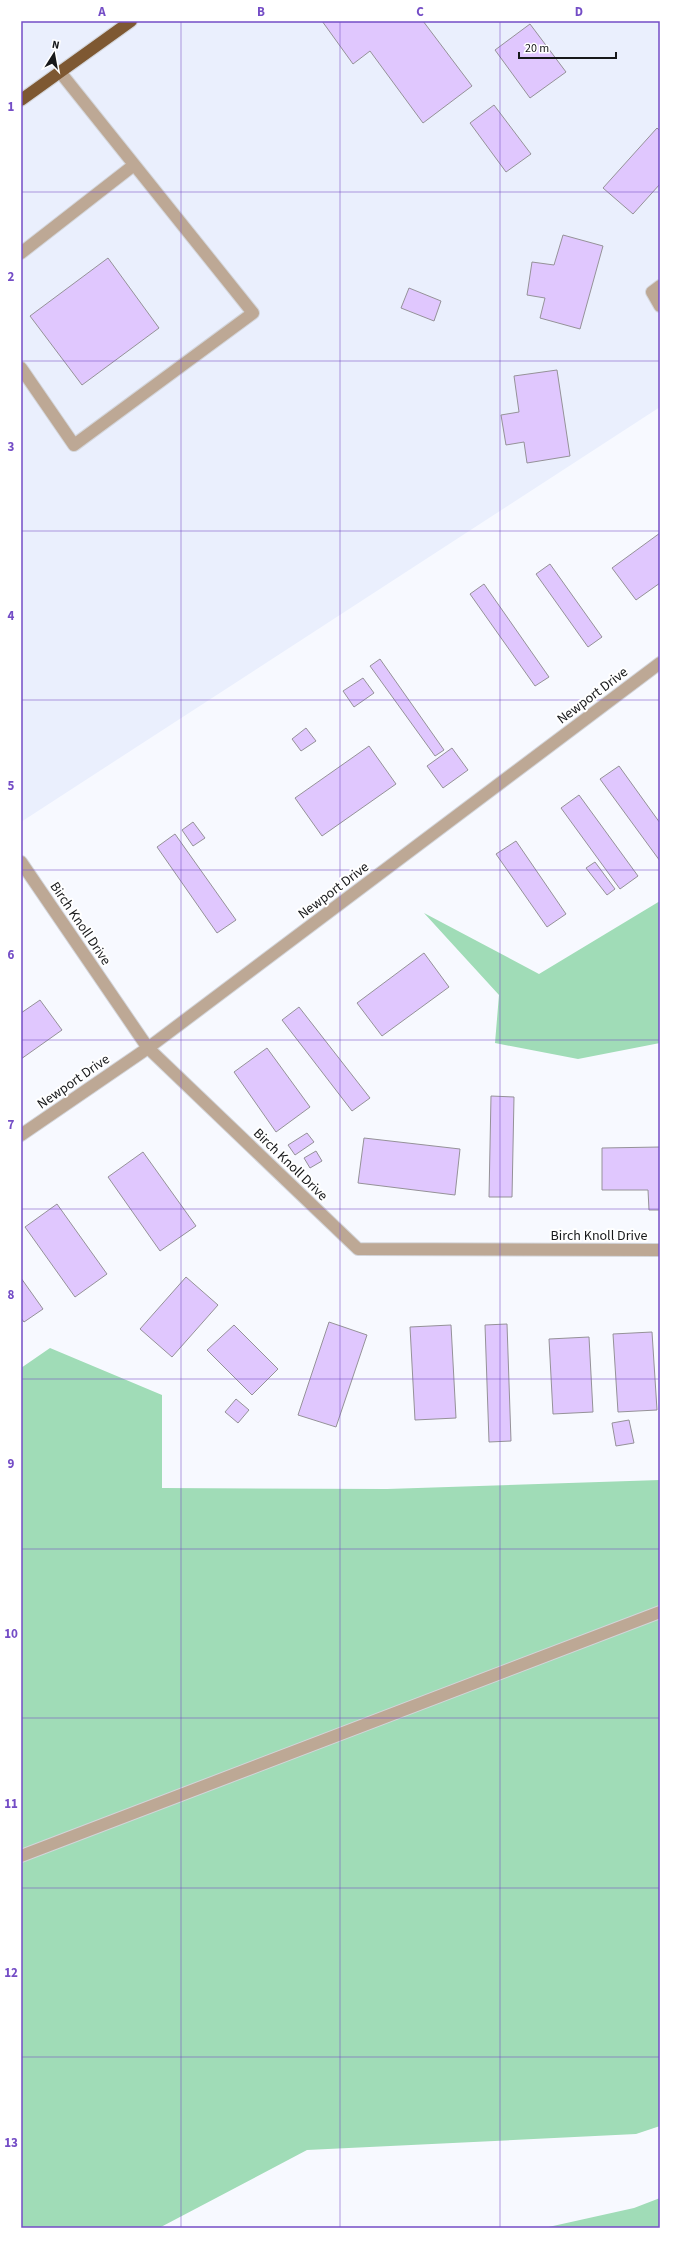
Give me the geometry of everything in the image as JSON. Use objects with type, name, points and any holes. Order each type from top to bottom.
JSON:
[{"type":"highway","points":[[21,100],[131,21]]},
{"type":"street","points":[[21,368],[74,445],[253,313],[60,72]]},
{"type":"street","points":[[21,253],[134,165]]},
{"type":"street","points":[[660,286],[652,292],[660,306]]},
{"type":"street","name":"Newport Drive","points":[[21,1136],[148,1048],[660,663]]},
{"type":"street","name":"Birch Knoll Drive","points":[[21,862],[148,1048],[358,1249],[660,1250]]},
{"type":"street","points":[[21,1856],[660,1612]]},
{"type":"shaded area","points":[[21,21],[660,21],[660,407],[21,822]]},
{"type":"green space","points":[[660,901],[660,1043],[578,1059],[495,1043],[499,995],[424,913],[539,974]]},
{"type":"green space","points":[[50,1348],[162,1395],[162,1488],[387,1489],[660,1480],[660,2126],[636,2134],[307,2150],[159,2228],[21,2228],[21,1368]]},
{"type":"green space","points":[[660,2198],[660,2228],[544,2228],[634,2208]]},
{"type":"building","points":[[322,21],[423,21],[472,86],[423,123],[370,51],[353,64]]},
{"type":"building","points":[[530,24],[566,72],[530,98],[495,50]]},
{"type":"building","points":[[494,105],[531,154],[506,172],[470,123]]},
{"type":"building","points":[[657,128],[660,131],[660,184],[633,214],[603,188]]},
{"type":"building","points":[[563,235],[603,246],[580,329],[540,318],[545,298],[527,295],[532,262],[554,265]]},
{"type":"building","points":[[108,258],[159,328],[82,385],[30,316]]},
{"type":"building","points":[[409,288],[441,301],[434,321],[401,308]]},
{"type":"building","points":[[557,370],[570,456],[527,463],[524,442],[506,445],[501,415],[519,412],[514,376]]},
{"type":"building","points":[[660,533],[660,583],[636,600],[612,568]]},
{"type":"building","points":[[550,564],[602,637],[588,647],[536,574]]},
{"type":"building","points":[[484,584],[549,677],[535,686],[470,594]]},
{"type":"building","points":[[380,659],[444,750],[435,756],[370,666]]},
{"type":"building","points":[[363,678],[374,693],[354,707],[343,691]]},
{"type":"building","points":[[306,728],[316,741],[301,751],[292,739]]},
{"type":"building","points":[[369,746],[396,784],[322,836],[295,798]]},
{"type":"building","points":[[452,748],[468,770],[443,788],[427,766]]},
{"type":"building","points":[[619,766],[660,823],[660,861],[600,779]]},
{"type":"building","points":[[579,795],[638,876],[620,889],[561,808]]},
{"type":"building","points":[[193,822],[205,838],[193,846],[182,830]]},
{"type":"building","points":[[175,834],[236,920],[217,933],[157,847]]},
{"type":"building","points":[[516,841],[566,914],[547,927],[496,854]]},
{"type":"building","points":[[595,862],[615,889],[607,895],[586,868]]},
{"type":"building","points":[[424,953],[449,987],[382,1036],[357,1003]]},
{"type":"building","points":[[40,1000],[62,1030],[21,1059],[21,1013]]},
{"type":"building","points":[[299,1007],[370,1098],[352,1111],[282,1020]]},
{"type":"building","points":[[267,1048],[310,1107],[276,1132],[234,1072]]},
{"type":"building","points":[[491,1096],[514,1097],[512,1197],[489,1197]]},
{"type":"building","points":[[307,1133],[314,1142],[295,1155],[288,1145]]},
{"type":"building","points":[[364,1138],[460,1149],[455,1195],[358,1183]]},
{"type":"building","points":[[660,1147],[660,1210],[649,1210],[648,1190],[602,1190],[602,1148]]},
{"type":"building","points":[[316,1151],[322,1161],[310,1168],[304,1158]]},
{"type":"building","points":[[143,1152],[196,1226],[160,1251],[108,1177]]},
{"type":"building","points":[[57,1204],[107,1274],[75,1297],[25,1227]]},
{"type":"building","points":[[186,1277],[218,1305],[172,1357],[140,1329]]},
{"type":"building","points":[[21,1278],[43,1309],[24,1322],[21,1318]]},
{"type":"building","points":[[329,1322],[367,1335],[336,1427],[298,1415]]},
{"type":"building","points":[[507,1324],[511,1441],[489,1442],[485,1325]]},
{"type":"building","points":[[234,1325],[278,1369],[252,1395],[207,1350]]},
{"type":"building","points":[[451,1325],[456,1418],[415,1420],[410,1327]]},
{"type":"building","points":[[652,1332],[657,1410],[618,1412],[613,1334]]},
{"type":"building","points":[[589,1337],[593,1412],[553,1414],[549,1339]]},
{"type":"building","points":[[236,1399],[249,1410],[238,1423],[225,1412]]},
{"type":"building","points":[[629,1420],[634,1443],[616,1446],[612,1423]]}]
